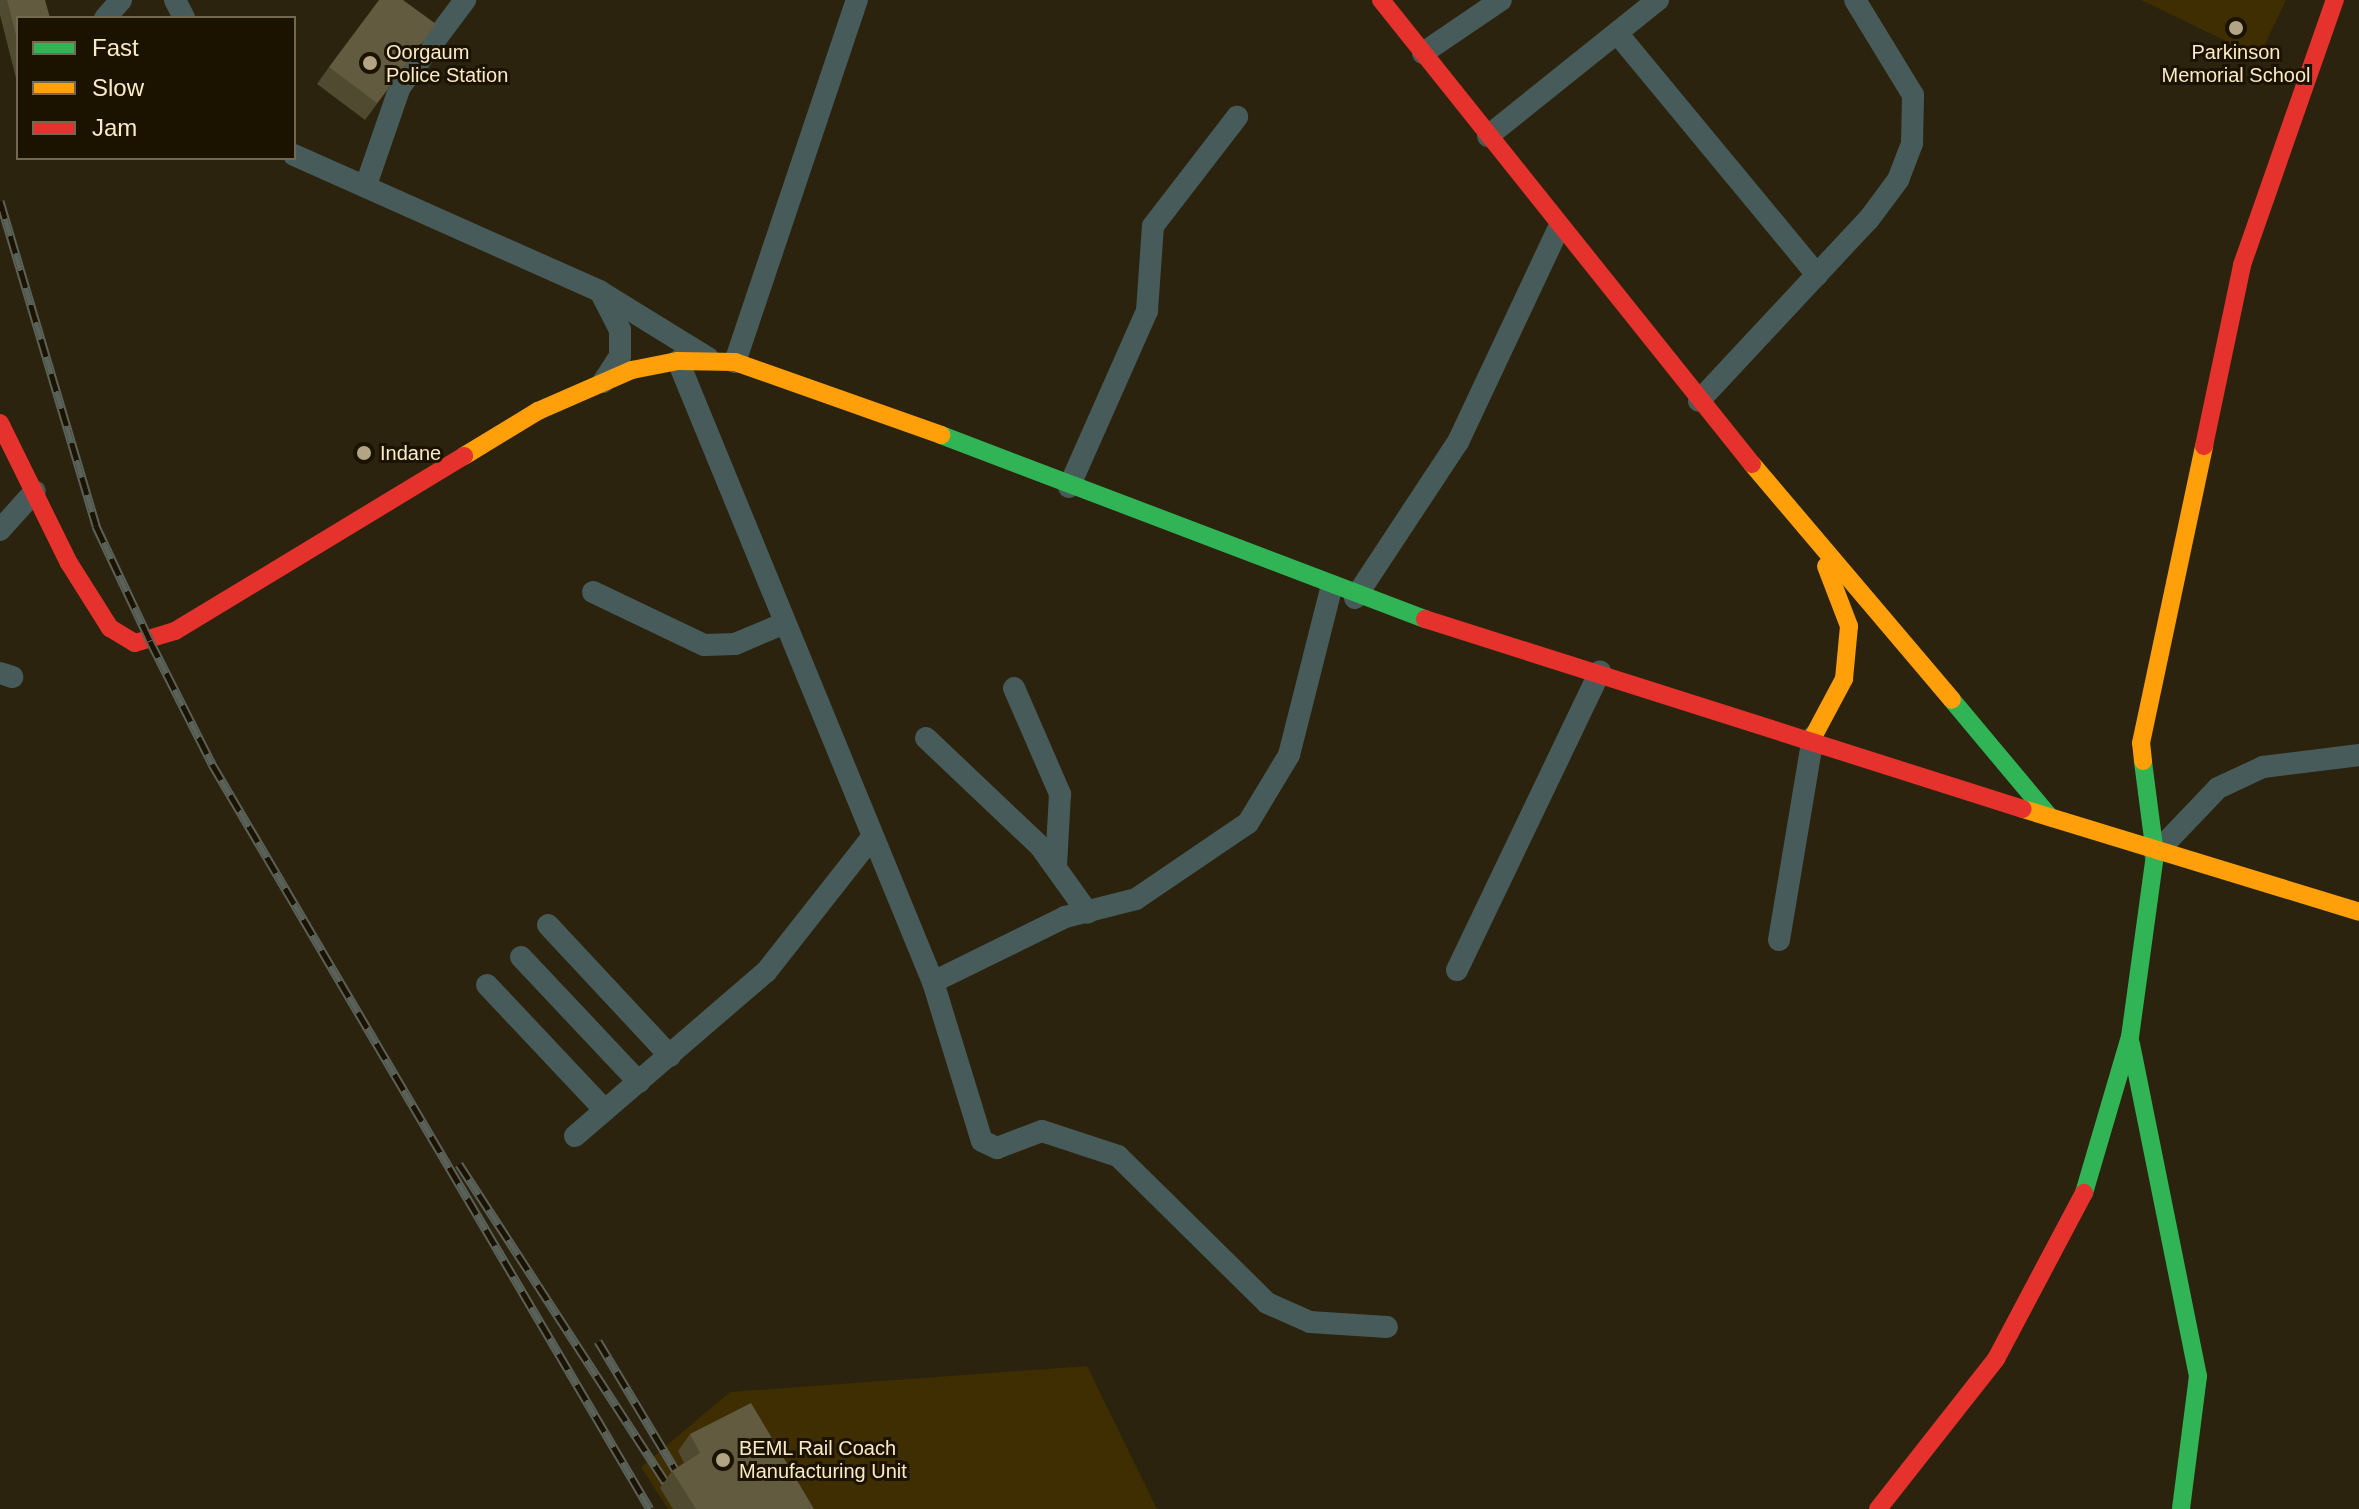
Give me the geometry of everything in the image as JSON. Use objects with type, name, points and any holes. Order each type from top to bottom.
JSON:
[{"type":"main road","points":[[1381,0],[1699,401],[2050,817]]},
{"type":"main road","points":[[1878,1509],[2004,1345],[2093,1177],[2130,1037],[2141,934],[2155,854],[2141,777],[2147,712],[2242,265],[2335,0]]},
{"type":"main road","points":[[0,423],[110,628],[135,643],[150,641],[538,411],[603,382],[678,361],[708,358],[735,362],[819,387],[1355,598],[1813,737],[2155,854],[2230,868],[2359,912]]},
{"type":"main road","points":[[1813,737],[1844,679],[1849,626],[1817,544]]},
{"type":"main road","points":[[2141,934],[2174,877],[2230,868]]},
{"type":"main road","points":[[2130,1037],[2198,1376],[2181,1509]]},
{"type":"street","points":[[107,16],[121,0]]},
{"type":"street","points":[[366,185],[400,87],[465,0]]},
{"type":"street","points":[[735,362],[857,0]]},
{"type":"street","points":[[1423,53],[1501,0]]},
{"type":"street","points":[[1488,136],[1658,0]]},
{"type":"street","points":[[1699,401],[1817,275],[1898,180],[1916,121],[1902,70],[1855,0]]},
{"type":"street","points":[[1617,33],[1817,275]]},
{"type":"street","points":[[1069,487],[1152,297],[1153,226],[1237,117]]},
{"type":"street","points":[[296,156],[601,292],[708,358]]},
{"type":"street","points":[[1355,598],[1458,442],[1559,227]]},
{"type":"street","points":[[601,292],[620,330],[620,356],[603,382]]},
{"type":"street","points":[[678,361],[785,623],[869,841],[933,982],[978,1134],[988,1146],[1042,1131],[1118,1156],[1267,1303],[1310,1322],[1387,1327]]},
{"type":"street","points":[[0,530],[35,491]]},
{"type":"street","points":[[933,982],[1088,913],[1136,899],[1233,836],[1265,805],[1289,755],[1331,589]]},
{"type":"street","points":[[593,592],[704,645],[735,644],[785,623]]},
{"type":"street","points":[[1457,970],[1600,672]]},
{"type":"street","points":[[1014,688],[1060,794],[1056,865]]},
{"type":"street","points":[[1779,940],[1813,737]]},
{"type":"street","points":[[926,738],[1056,865],[1088,913]]},
{"type":"street","points":[[2155,854],[2218,788],[2263,767],[2359,755]]},
{"type":"street","points":[[575,1136],[766,972],[869,841]]},
{"type":"street","points":[[548,925],[670,1056]]},
{"type":"street","points":[[521,957],[639,1082]]},
{"type":"street","points":[[487,985],[605,1110]]},
{"type":"shaded area","name":"Parkinson Memorial School","points":[[2141,0],[2286,0],[2259,57]]},
{"type":"shaded area","points":[[1087,1366],[1157,1509],[668,1509],[641,1467],[730,1392]]},
{"type":"building","points":[[7,0],[45,0],[49,16],[16,16],[16,35]]},
{"type":"building","name":"Oorgaum Police Station","points":[[379,0],[403,0],[436,24],[377,103],[329,67]]},
{"type":"building","name":"BEML Rail Coach Manufacturing Unit","points":[[751,1403],[814,1509],[696,1509],[672,1471],[700,1453],[690,1434]]},
{"type":"railway","points":[[0,201],[96,526],[150,641],[212,764],[650,1509]]},
{"type":"railway","points":[[459,1164],[683,1509]]},
{"type":"railway","points":[[598,1341],[699,1509]]},
{"type":"traffic: fast","points":[[941,435],[1425,619]]},
{"type":"traffic: fast","points":[[1952,700],[2050,817]]},
{"type":"traffic: fast","points":[[2084,1193],[2130,1037],[2155,854],[2143,761]]},
{"type":"traffic: fast","points":[[2131,1044],[2198,1376],[2181,1509]]},
{"type":"traffic: slow","points":[[464,456],[538,411],[632,370],[678,361],[735,362],[941,435]]},
{"type":"traffic: slow","points":[[2143,761],[2141,743],[2204,446]]},
{"type":"traffic: slow","points":[[1752,464],[1952,700]]},
{"type":"traffic: slow","points":[[1813,737],[1844,679],[1849,626],[1826,566]]},
{"type":"traffic: slow","points":[[2023,809],[2359,912]]},
{"type":"traffic: jam","points":[[1381,0],[1752,464]]},
{"type":"traffic: jam","points":[[2204,446],[2242,265],[2335,0]]},
{"type":"traffic: jam","points":[[0,423],[69,563],[110,628],[135,643],[175,631],[464,456]]},
{"type":"traffic: jam","points":[[1425,619],[2023,809]]},
{"type":"traffic: jam","points":[[1878,1509],[1996,1359],[2084,1193]]},
{"type":"place","name":"Parkinson Memorial School","points":[[2236,28]]},
{"type":"place","name":"Oorgaum Police Station","points":[[370,63]]},
{"type":"place","name":"Indane","points":[[364,453]]},
{"type":"place","name":"BEML Rail Coach Manufacturing Unit","points":[[723,1460]]}]
